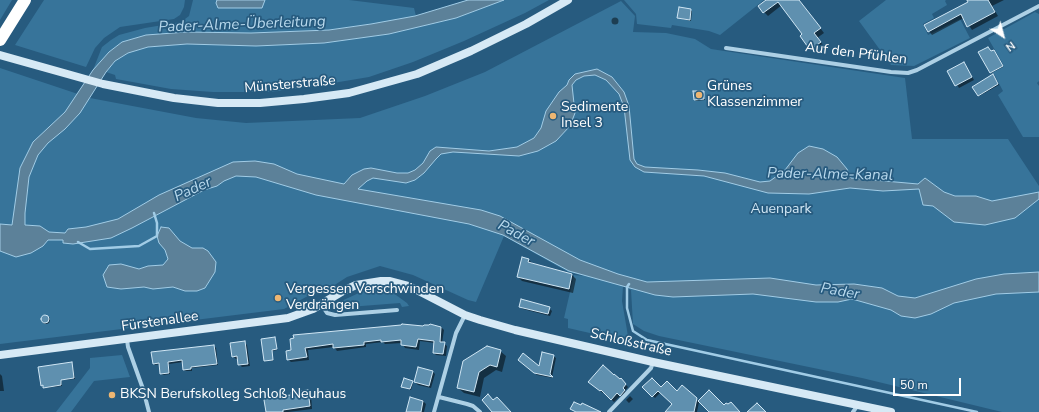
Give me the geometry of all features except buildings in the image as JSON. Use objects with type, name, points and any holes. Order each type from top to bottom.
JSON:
[{"type":"highway","points":[[0,40],[25,0]]},
{"type":"street","name":"Münsterstraße","points":[[0,55],[103,84],[174,98],[218,103],[260,103],[304,99],[349,93],[417,74],[471,51],[526,24],[568,0]]},
{"type":"street","name":"Auf den Pfühlen","points":[[726,48],[891,72],[908,73],[918,70],[1039,6]]},
{"type":"street","name":"Schloßstraße","points":[[372,282],[390,281],[409,286],[465,315],[521,331],[856,409],[891,412]]},
{"type":"street","name":"Fürstenallee","points":[[0,355],[127,340],[288,318],[313,309],[350,288],[372,282]]},
{"type":"street","points":[[321,304],[327,313],[335,315],[397,310]]},
{"type":"street","points":[[434,412],[456,333],[465,315]]},
{"type":"street","points":[[127,340],[149,412]]},
{"type":"street","points":[[609,412],[651,368],[653,362]]},
{"type":"street","points":[[439,398],[473,406],[480,412]]},
{"type":"green space","points":[[0,0],[12,0],[0,20]]},
{"type":"green space","points":[[44,0],[185,0],[184,7],[180,15],[174,19],[120,27],[104,38],[95,48],[86,67],[15,45]]},
{"type":"green space","points":[[193,0],[349,0],[414,8],[416,16],[329,30],[251,33],[187,32],[146,35],[122,42],[109,52],[93,70],[102,47],[111,40],[119,35],[145,28],[181,22],[189,16]]},
{"type":"green space","points":[[504,0],[549,0],[525,13],[464,41],[413,62],[369,77],[271,92],[213,92],[171,89],[116,79],[115,75],[106,72],[115,61],[128,53],[148,47],[187,44],[256,46],[324,43],[389,34],[456,18]]},
{"type":"green space","points":[[624,0],[764,0],[720,35],[709,31],[672,25],[671,28],[637,24],[636,14]]},
{"type":"green space","points":[[886,0],[946,0],[947,5],[932,14],[934,18],[923,24],[928,35],[960,19],[970,38],[914,66],[891,65],[859,21]]},
{"type":"green space","name":"Auenpark","points":[[621,1],[635,16],[633,32],[666,33],[695,39],[711,49],[905,78],[912,139],[1008,139],[1039,186],[1039,412],[1002,412],[862,378],[659,336],[644,331],[633,324],[631,290],[623,286],[622,301],[629,342],[568,328],[568,319],[564,318],[574,275],[585,276],[568,272],[504,236],[476,302],[468,300],[413,275],[380,266],[347,277],[330,288],[306,297],[284,309],[0,344],[0,68],[90,98],[196,118],[246,123],[360,118],[425,96],[485,72]]},
{"type":"green space","points":[[1035,12],[1039,14],[1039,81],[1037,83],[1039,86],[1039,137],[1023,137],[998,95],[1003,91],[993,72],[1004,66],[988,38]]},
{"type":"green space","points":[[375,288],[389,290],[409,306],[402,307],[400,303],[336,308],[335,304],[361,292]]},
{"type":"green space","points":[[122,355],[130,377],[94,381],[71,412],[56,412],[90,368],[90,358]]},
{"type":"water","points":[[217,0],[265,0],[262,8],[218,8],[216,3]]},
{"type":"water","points":[[468,0],[504,0],[456,18],[389,34],[324,43],[256,46],[187,44],[148,47],[128,53],[115,61],[106,72],[80,113],[65,129],[48,143],[38,155],[29,177],[25,225],[40,226],[49,232],[65,233],[68,229],[86,227],[118,219],[159,195],[233,162],[255,161],[274,164],[297,174],[344,184],[352,175],[364,169],[371,168],[397,173],[408,173],[415,170],[423,163],[430,151],[436,147],[489,151],[517,147],[534,138],[541,128],[546,111],[559,92],[567,85],[569,80],[575,74],[597,69],[612,77],[624,92],[629,106],[634,159],[637,164],[645,167],[725,173],[760,182],[770,181],[785,170],[798,153],[809,146],[823,149],[837,157],[847,169],[851,178],[918,184],[925,178],[944,192],[955,196],[976,196],[992,201],[1039,192],[1039,199],[1015,218],[985,225],[954,222],[933,206],[923,205],[919,189],[883,191],[850,188],[809,194],[768,193],[704,176],[644,172],[635,167],[630,160],[624,107],[619,94],[606,80],[595,75],[584,76],[576,80],[572,85],[575,113],[570,126],[556,141],[538,151],[519,156],[453,152],[441,154],[424,173],[415,180],[406,183],[373,178],[358,189],[481,210],[500,216],[580,260],[618,274],[647,282],[770,278],[816,285],[854,284],[882,288],[898,296],[915,298],[976,279],[1004,274],[1039,272],[1039,292],[996,294],[954,303],[931,314],[915,318],[901,316],[891,310],[852,299],[838,302],[816,302],[753,294],[673,297],[655,295],[569,271],[503,235],[469,224],[316,195],[256,177],[236,176],[217,186],[204,190],[111,238],[73,244],[63,243],[63,240],[48,240],[43,246],[31,253],[16,257],[0,251],[0,224],[12,225],[20,168],[33,142],[65,112],[93,70],[109,52],[122,42],[146,35],[187,32],[251,33],[329,30],[415,16]]},
{"type":"water","points":[[161,227],[169,228],[180,241],[192,248],[203,248],[208,251],[216,262],[215,272],[205,288],[197,291],[185,291],[173,287],[153,289],[144,287],[121,289],[107,287],[103,275],[109,265],[121,264],[139,269],[148,266],[163,265],[168,259],[165,250],[159,243],[157,236]]},
{"type":"waterway","points":[[78,242],[90,249],[139,246],[157,236],[157,223],[154,213]]},
{"type":"waterway","points":[[629,284],[627,287],[627,308],[633,331],[647,340],[977,412]]},
{"type":"place","name":"Grünes Klassenzimmer","points":[[699,95]]},
{"type":"place","name":"Sedimente Insel 3","points":[[553,116]]},
{"type":"place","name":"Vergessen Verschwinden Verdrängen","points":[[278,298]]},
{"type":"place","name":"BKSN Berufskolleg Schloß Neuhaus","points":[[112,395]]},
{"type":"water label","name":"Pader-Alme-Überleitung","points":[[242,25]]},
{"type":"water label","name":"Pader-Alme-Kanal","points":[[830,175]]},
{"type":"water label","name":"Pader","points":[[193,190]]},
{"type":"water label","name":"Pader","points":[[516,234]]},
{"type":"water label","name":"Pader","points":[[840,292]]}]
